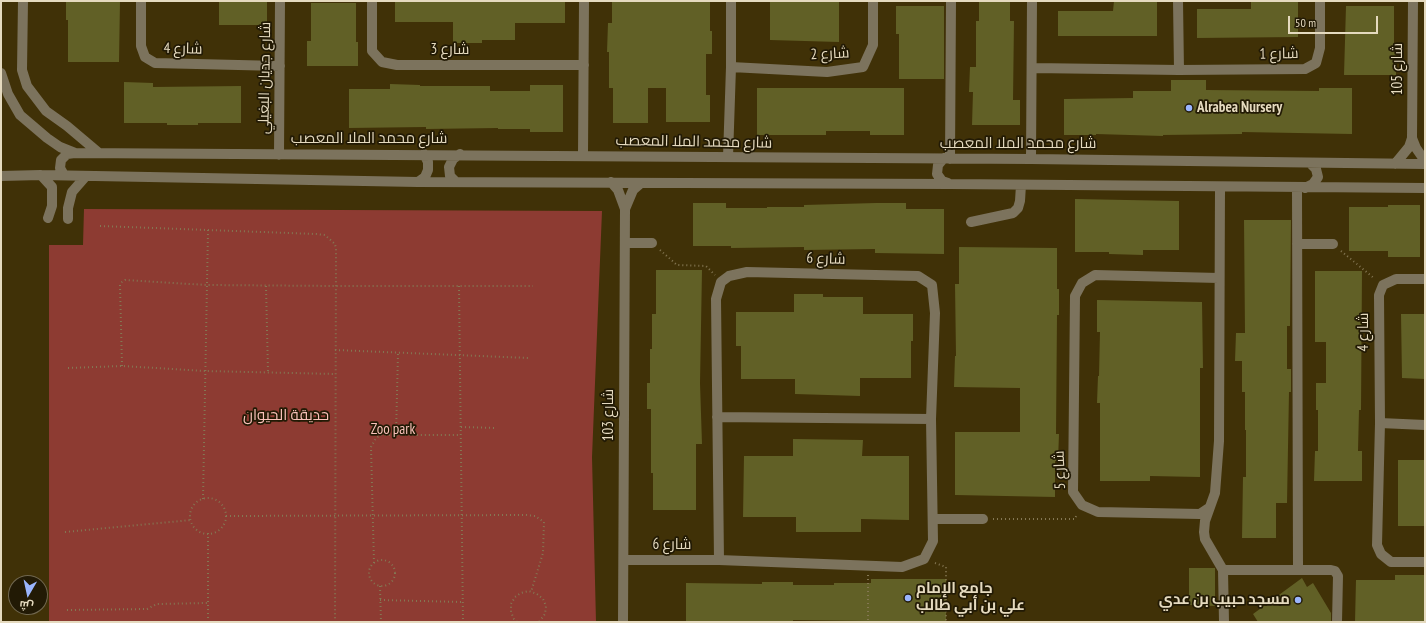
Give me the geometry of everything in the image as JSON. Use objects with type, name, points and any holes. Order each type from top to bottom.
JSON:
[{"type":"street","points":[[23,1],[22,70],[27,86],[46,111],[99,153]]},
{"type":"street","name":"شارع 4","points":[[141,1],[141,46],[145,56],[155,63],[280,66]]},
{"type":"street","name":"شارع جديان البغيلي","points":[[279,155],[280,1]]},
{"type":"street","name":"شارع 3","points":[[372,1],[372,51],[382,62],[397,65],[584,65]]},
{"type":"street","points":[[583,155],[584,1]]},
{"type":"street","points":[[728,157],[731,67],[731,1]]},
{"type":"street","name":"شارع 2","points":[[731,67],[827,72],[863,67],[873,45],[873,1]]},
{"type":"street","points":[[950,184],[942,181],[937,174],[938,165],[947,159],[951,1]]},
{"type":"street","points":[[1031,159],[1033,68],[1032,1]]},
{"type":"street","points":[[1178,1],[1179,70]]},
{"type":"street","name":"شارع 1","points":[[1033,68],[1305,70],[1316,63],[1320,48],[1320,1]]},
{"type":"street","name":"شارع 105","points":[[1395,164],[1409,148],[1412,138],[1413,1]]},
{"type":"street","name":"شارع محمد الملا المعصب","points":[[1,74],[8,94],[20,115],[46,138],[60,147],[75,153],[583,155],[1425,164]]},
{"type":"street","name":"شارع 105","points":[[1412,138],[1416,148],[1425,161]]},
{"type":"street","points":[[64,175],[60,168],[61,160],[67,154],[75,153]]},
{"type":"street","points":[[418,182],[425,177],[428,170],[428,162],[424,154]]},
{"type":"street","points":[[456,182],[450,176],[449,167],[453,159],[460,154]]},
{"type":"street","points":[[1301,188],[1313,184],[1318,177],[1316,168],[1310,162]]},
{"type":"street","points":[[41,174],[52,187],[52,202],[48,218]]},
{"type":"street","points":[[1,176],[41,174],[418,182],[1425,188]]},
{"type":"street","points":[[68,219],[68,208],[72,192],[86,176]]},
{"type":"street","name":"شارع 103","points":[[611,182],[618,190],[625,209],[623,622]]},
{"type":"street","name":"شارع 103","points":[[625,209],[633,190],[641,183]]},
{"type":"street","points":[[971,222],[1013,213],[1018,208],[1020,201],[1021,185]]},
{"type":"street","points":[[1220,187],[1219,441],[1215,493],[1205,521],[1204,532],[1205,539],[1223,570],[1224,622]]},
{"type":"street","points":[[1298,570],[1297,244],[1301,188]]},
{"type":"street","points":[[625,243],[652,243]]},
{"type":"street","points":[[1297,244],[1333,244]]},
{"type":"street","name":"شارع 6","points":[[624,560],[720,560],[902,567],[924,559],[933,541],[931,419],[935,313],[932,285],[918,276],[747,272],[729,276],[721,282]]},
{"type":"street","name":"شارع 5","points":[[1209,508],[1200,514],[1098,512],[1082,506],[1073,492],[1075,296],[1082,283],[1095,275],[1219,278]]},
{"type":"street","points":[[1383,285],[1396,279],[1425,279]]},
{"type":"street","points":[[720,560],[716,299],[721,282]]},
{"type":"street","name":"شارع 4","points":[[1383,285],[1378,295],[1380,423],[1377,545],[1381,554],[1391,562],[1425,562]]},
{"type":"street","points":[[717,417],[931,419]]},
{"type":"street","points":[[1380,423],[1425,425]]},
{"type":"street","points":[[933,519],[983,519]]},
{"type":"street","points":[[1223,570],[1331,570],[1337,574],[1337,622]]},
{"type":"path","points":[[100,226],[316,234],[325,235],[334,244],[336,249],[334,374],[335,622]]},
{"type":"path","points":[[203,499],[208,230]]},
{"type":"path","points":[[652,243],[677,265],[706,266],[721,282]]},
{"type":"path","points":[[1333,244],[1383,285]]},
{"type":"path","points":[[122,366],[120,285],[125,280],[207,285],[533,286]]},
{"type":"path","points":[[266,285],[268,372]]},
{"type":"path","points":[[459,286],[463,622]]},
{"type":"path","points":[[335,350],[529,358]]},
{"type":"path","points":[[396,435],[398,353]]},
{"type":"path","points":[[68,368],[122,366],[205,371],[334,374]]},
{"type":"path","points":[[460,427],[497,428]]},
{"type":"path","points":[[374,563],[371,447],[376,438],[381,435],[460,435]]},
{"type":"path","points":[[210,498],[216,500],[222,504],[225,509],[226,516],[223,526],[219,530],[208,534],[197,530],[191,520],[193,507],[197,502],[203,499],[210,498]]},
{"type":"path","points":[[983,519],[1074,519],[1082,506]]},
{"type":"path","points":[[226,516],[535,516],[544,522],[543,553],[532,592]]},
{"type":"path","points":[[65,532],[191,520]]},
{"type":"path","points":[[208,534],[208,622]]},
{"type":"path","points":[[924,559],[946,567],[946,622]]},
{"type":"path","points":[[383,560],[389,562],[393,568],[394,574],[392,580],[387,584],[380,586],[374,584],[370,578],[369,572],[374,563],[376,561],[383,560]]},
{"type":"path","points":[[868,566],[868,622]]},
{"type":"path","points":[[380,586],[381,622]]},
{"type":"path","points":[[517,622],[511,612],[511,604],[515,597],[521,593],[532,592],[537,594],[546,606],[545,614],[539,622]]},
{"type":"path","points":[[380,600],[462,602]]},
{"type":"path","points":[[67,610],[147,609],[157,604],[208,603]]},
{"type":"green space","name":"حديقة الحيوان","points":[[84,209],[602,211],[592,457],[596,622],[49,622],[49,245],[83,245]]},
{"type":"building","points":[[66,1],[120,1],[119,62],[68,62],[68,20],[66,20]]},
{"type":"building","points":[[219,1],[267,1],[267,25],[219,25]]},
{"type":"building","points":[[395,1],[565,1],[565,23],[515,23],[515,40],[482,40],[482,43],[453,43],[453,22],[395,22]]},
{"type":"building","points":[[612,1],[710,1],[712,54],[706,54],[706,95],[710,95],[710,122],[666,122],[666,88],[648,88],[648,123],[613,123],[613,88],[609,88],[609,52],[607,52],[608,23],[612,23]]},
{"type":"building","points":[[770,1],[839,1],[839,42],[770,40]]},
{"type":"building","points":[[979,1],[1010,1],[1010,21],[1014,21],[1013,100],[1020,100],[1020,125],[972,125],[973,92],[969,92],[970,67],[976,67],[976,21],[979,21]]},
{"type":"building","points":[[1114,1],[1157,1],[1157,36],[1058,36],[1058,11],[1113,11]]},
{"type":"building","points":[[1251,1],[1298,1],[1298,37],[1197,38],[1197,9],[1251,9]]},
{"type":"building","points":[[311,3],[356,3],[356,42],[358,42],[358,66],[307,66],[307,41],[311,41]]},
{"type":"building","points":[[896,6],[944,6],[944,79],[899,79],[899,34],[896,34]]},
{"type":"building","points":[[1346,6],[1394,6],[1396,75],[1344,75]]},
{"type":"building","points":[[1171,80],[1206,80],[1206,90],[1319,91],[1319,88],[1352,88],[1352,134],[1242,132],[1242,134],[1163,136],[1096,134],[1064,135],[1064,99],[1133,98],[1133,91],[1171,91]]},
{"type":"building","points":[[124,82],[153,83],[153,87],[241,86],[241,123],[167,125],[167,123],[124,123]]},
{"type":"building","points":[[390,84],[420,86],[490,86],[490,91],[530,91],[530,85],[563,85],[563,132],[530,132],[530,129],[498,128],[349,128],[349,89],[390,89]]},
{"type":"building","points":[[757,88],[904,88],[904,135],[870,135],[870,131],[826,131],[826,135],[757,135]]},
{"type":"building","points":[[1075,199],[1179,201],[1179,250],[1143,250],[1143,255],[1109,254],[1109,252],[1075,252]]},
{"type":"building","points":[[693,203],[726,203],[726,208],[767,208],[804,207],[804,205],[906,203],[906,209],[944,209],[944,254],[875,253],[875,249],[804,250],[804,247],[731,248],[731,246],[693,246]]},
{"type":"building","points":[[1388,205],[1420,205],[1420,257],[1388,257],[1388,251],[1349,251],[1349,207],[1388,207]]},
{"type":"building","points":[[1244,220],[1291,220],[1290,326],[1287,326],[1287,369],[1291,369],[1291,392],[1289,392],[1287,503],[1276,503],[1276,538],[1242,538],[1243,477],[1246,477],[1245,392],[1242,392],[1242,361],[1235,361],[1236,333],[1245,333]]},
{"type":"building","points":[[959,247],[1057,248],[1057,289],[1059,289],[1059,315],[1057,315],[1056,434],[1059,434],[1058,461],[1055,461],[1055,497],[955,495],[955,432],[1020,432],[1020,388],[954,387],[956,356],[955,284],[959,284]]},
{"type":"building","points":[[656,270],[702,270],[700,383],[702,444],[696,444],[696,510],[653,510],[653,473],[651,473],[651,409],[647,409],[647,383],[650,383],[652,314],[656,314]]},
{"type":"building","points":[[1315,271],[1362,271],[1361,410],[1359,410],[1358,451],[1362,451],[1362,481],[1314,481],[1315,451],[1318,451],[1318,410],[1316,410],[1316,383],[1326,383],[1326,342],[1315,342]]},
{"type":"building","points":[[794,294],[823,294],[823,297],[863,297],[863,314],[913,314],[911,378],[860,378],[860,396],[795,394],[795,379],[741,379],[741,346],[736,346],[736,312],[794,312]]},
{"type":"building","points":[[1097,300],[1202,302],[1203,368],[1200,368],[1200,477],[1150,476],[1150,481],[1100,481],[1100,403],[1097,403],[1100,332],[1097,332]]},
{"type":"building","points":[[1401,314],[1425,314],[1425,379],[1402,378]]},
{"type":"building","points":[[793,439],[863,440],[862,456],[909,456],[909,520],[861,519],[861,532],[796,532],[796,517],[743,517],[744,456],[793,456]]},
{"type":"building","points":[[1398,460],[1425,460],[1425,526],[1398,526]]},
{"type":"building","points":[[1189,568],[1215,568],[1215,606],[1189,605]]},
{"type":"building","points":[[1395,575],[1425,575],[1425,622],[1355,622],[1356,580],[1395,580]]},
{"type":"building","name":"مسجد حبيب بن عدي","points":[[1302,578],[1307,587],[1313,583],[1331,613],[1331,622],[1258,622],[1253,614]]},
{"type":"building","points":[[871,579],[946,579],[946,622],[793,620],[793,622],[686,622],[686,583],[762,584],[762,582],[793,582],[793,585],[834,585],[834,583],[871,583]]},
{"type":"place","name":"Alrabea Nursery","points":[[1189,108]]},
{"type":"place","name":"جامع الإمام علي بن أبي طالب","points":[[908,598]]},
{"type":"place","name":"مسجد حبيب بن عدي","points":[[1298,600]]},
{"type":"park label","name":"Zoo park","points":[[393,430]]}]
